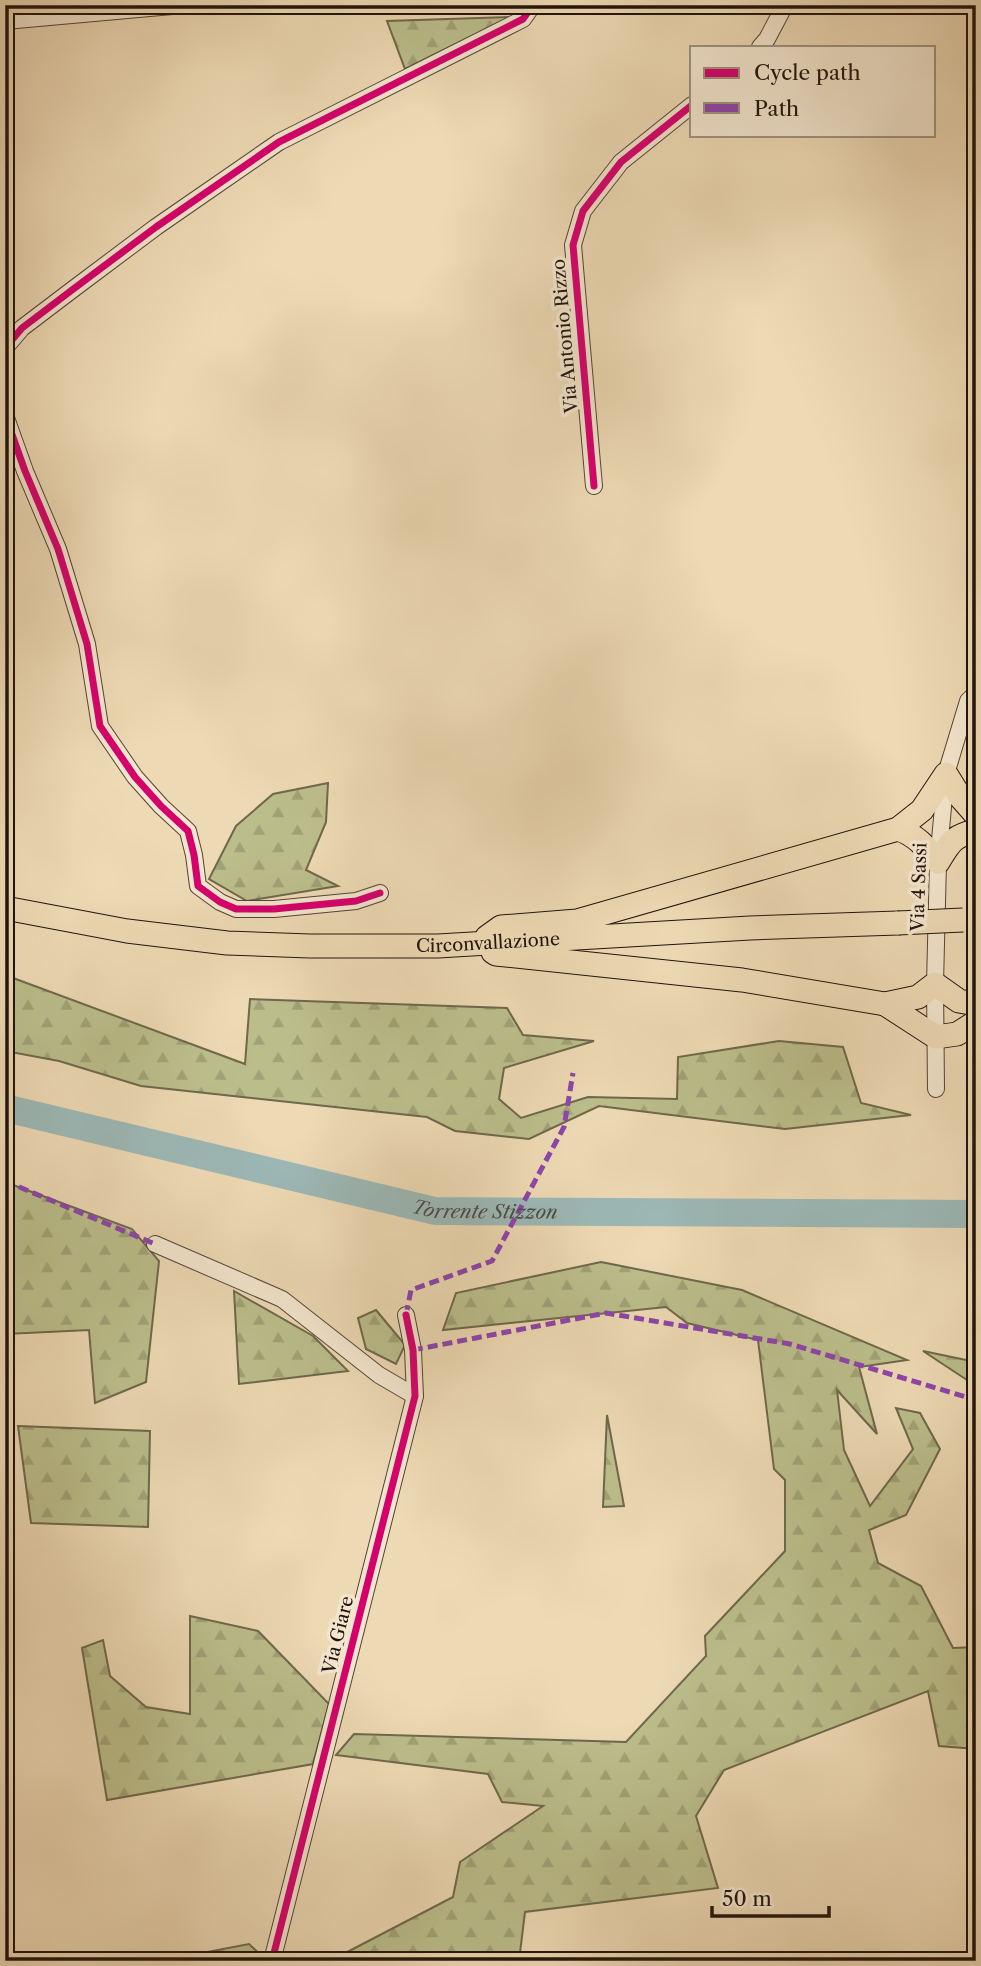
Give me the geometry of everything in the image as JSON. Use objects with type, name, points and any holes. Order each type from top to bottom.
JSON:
[{"type":"highway","points":[[976,815],[946,774],[922,810],[898,829],[577,921],[501,927],[479,944],[496,954],[743,980],[885,1004],[918,997],[935,984],[959,1001],[976,1004]]},
{"type":"highway","points":[[898,829],[919,840],[938,862],[952,840],[976,831]]},
{"type":"highway","name":"Circonvallazione","points":[[5,908],[127,931],[227,943],[310,946],[438,946],[750,928],[970,920]]},
{"type":"highway","points":[[885,1004],[936,1037],[957,1034],[976,1022]]},
{"type":"street","points":[[5,21],[183,5]]},
{"type":"street","points":[[5,348],[22,328],[62,297],[156,227],[279,142],[523,19],[533,5]]},
{"type":"street","points":[[761,46],[785,5]]},
{"type":"street","name":"Via Antonio Rizzo","points":[[594,486],[573,245],[583,211],[621,162],[690,107]]},
{"type":"street","points":[[5,415],[58,549],[87,644],[100,726],[135,777],[188,831],[198,886],[220,902],[236,909],[274,909],[356,901],[380,893]]},
{"type":"street","name":"Via 4 Sassi","points":[[936,1088],[938,862],[946,774],[968,701],[976,693]]},
{"type":"street","points":[[155,1244],[282,1299],[379,1375],[415,1396]]},
{"type":"street","name":"Via Giare","points":[[272,1961],[415,1396],[413,1350],[406,1315]]},
{"type":"green space","points":[[5,5],[139,5],[5,22]]},
{"type":"green space","points":[[510,17],[405,69],[387,21]]},
{"type":"green space","points":[[328,783],[326,822],[306,870],[338,886],[247,901],[209,879],[236,826],[273,794]]},
{"type":"green space","points":[[5,975],[245,1064],[250,999],[507,1008],[523,1035],[594,1041],[504,1068],[499,1099],[521,1118],[588,1097],[677,1099],[678,1057],[779,1041],[843,1047],[861,1103],[911,1115],[785,1129],[599,1106],[529,1139],[455,1131],[427,1117],[141,1086],[59,1061],[5,1051]]},
{"type":"green space","points":[[5,1182],[132,1229],[159,1261],[146,1382],[95,1403],[89,1330],[6,1334],[10,1226],[5,1227]]},
{"type":"green space","points":[[601,1262],[742,1290],[907,1360],[859,1367],[877,1434],[837,1390],[844,1450],[870,1506],[913,1449],[896,1408],[920,1413],[940,1449],[906,1515],[869,1530],[878,1563],[921,1586],[953,1648],[976,1647],[976,1749],[939,1746],[928,1691],[724,1770],[696,1816],[718,1888],[525,1912],[519,1961],[330,1961],[453,1897],[460,1862],[543,1806],[502,1802],[488,1774],[336,1755],[354,1734],[626,1742],[706,1656],[705,1636],[785,1551],[785,1480],[774,1469],[758,1340],[687,1323],[666,1307],[443,1330],[456,1293]]},
{"type":"green space","points":[[234,1291],[313,1336],[348,1371],[239,1384]]},
{"type":"green space","points":[[376,1310],[405,1345],[396,1364],[366,1349],[358,1318]]},
{"type":"green space","points":[[923,1351],[976,1362],[976,1386]]},
{"type":"green space","points":[[607,1415],[624,1506],[603,1507]]},
{"type":"green space","points":[[18,1426],[150,1431],[148,1527],[31,1523]]},
{"type":"green space","points":[[190,1616],[258,1631],[329,1704],[313,1764],[107,1800],[82,1648],[103,1640],[110,1676],[146,1707],[190,1714]]},
{"type":"green space","points":[[249,1944],[267,1961],[160,1961]]},
{"type":"waterway","name":"Torrente Stizzon","points":[[5,1108],[435,1211],[976,1214]]},
{"type":"marked path","points":[[406,1315],[411,1290],[492,1261],[564,1127],[573,1073]]},
{"type":"marked path","points":[[5,1181],[155,1244]]},
{"type":"marked path","points":[[413,1350],[606,1313],[790,1344],[976,1400]]},
{"type":"cycle path","points":[[5,348],[22,328],[72,290],[156,227],[279,142],[523,19],[533,5]]},
{"type":"cycle path","points":[[594,486],[573,245],[583,211],[621,162],[690,107]]},
{"type":"cycle path","points":[[5,415],[58,549],[87,644],[100,726],[135,777],[188,831],[198,886],[220,902],[236,909],[274,909],[356,901],[380,893]]},
{"type":"cycle path","points":[[272,1961],[415,1396],[413,1350],[406,1315]]}]
